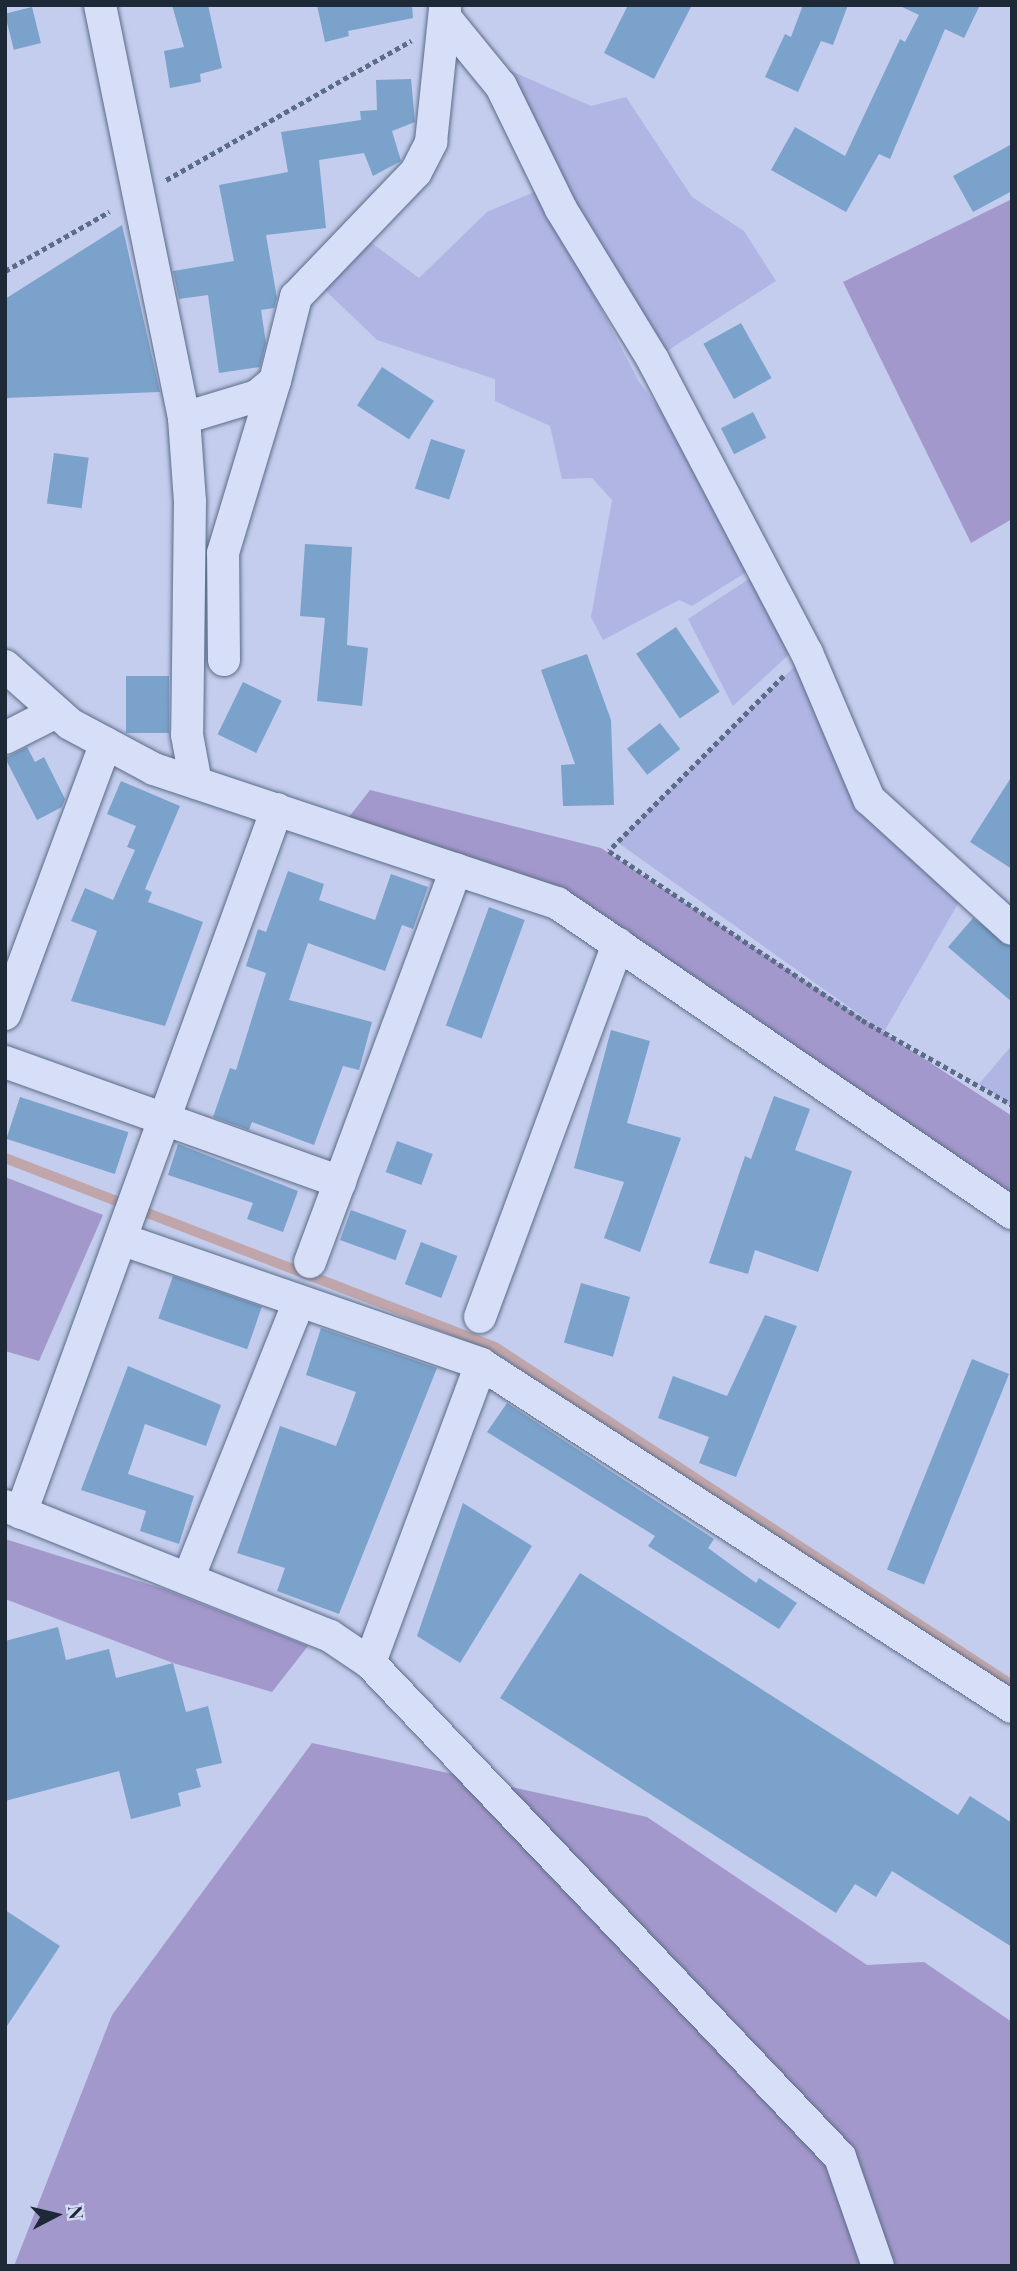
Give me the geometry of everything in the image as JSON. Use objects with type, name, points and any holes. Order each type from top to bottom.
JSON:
[{"type":"street","points":[[100,5],[184,418],[190,501],[187,735],[196,783]]},
{"type":"street","points":[[224,660],[223,553],[275,380],[296,297],[416,172],[431,142],[446,13]]},
{"type":"street","points":[[446,13],[501,86],[561,209],[653,360],[807,653],[869,799],[1012,929]]},
{"type":"street","points":[[184,418],[257,396],[275,380]]},
{"type":"street","points":[[5,666],[56,712],[106,743],[196,783],[557,903],[1012,1213]]},
{"type":"street","points":[[5,737],[56,712]]},
{"type":"street","points":[[5,1014],[106,743]]},
{"type":"street","points":[[276,809],[121,1239],[13,1509],[330,1636],[370,1663],[840,2157],[878,2266]]},
{"type":"street","points":[[310,1262],[456,869]]},
{"type":"street","points":[[480,1317],[618,944]]},
{"type":"street","points":[[5,1062],[163,1122],[340,1182]]},
{"type":"street","points":[[121,1239],[481,1364],[1012,1707]]},
{"type":"street","points":[[188,1580],[299,1301]]},
{"type":"street","points":[[370,1663],[481,1364]]},
{"type":"path","points":[[5,271],[446,13]]},
{"type":"path","points":[[807,653],[609,850],[862,1020],[1012,1105]]},
{"type":"shaded area","points":[[502,67],[591,106],[626,97],[692,197],[744,231],[776,281],[653,360]]},
{"type":"shaded area","points":[[539,190],[639,382],[729,501],[761,563],[692,606],[679,600],[603,640],[591,617],[612,500],[592,478],[562,479],[550,426],[495,401],[495,379],[377,340],[324,289],[365,238],[419,278],[487,212]]},
{"type":"shaded area","points":[[1012,199],[1012,519],[971,543],[843,282]]},
{"type":"shaded area","points":[[758,573],[795,649],[733,706],[688,619]]},
{"type":"shaded area","points":[[800,661],[861,800],[963,895],[884,1032],[617,842]]},
{"type":"shaded area","points":[[370,790],[601,848],[1012,1116],[1012,1215],[557,903],[339,830]]},
{"type":"shaded area","points":[[1012,1045],[1012,1107],[979,1084]]},
{"type":"shaded area","points":[[5,1177],[103,1215],[39,1361],[5,1351]]},
{"type":"shaded area","points":[[5,1539],[164,1589],[308,1646],[272,1692],[173,1663],[5,1599]]},
{"type":"shaded area","points":[[312,1743],[647,1817],[867,1965],[924,1962],[1012,2022],[1012,2266],[14,2266],[112,2015]]},
{"type":"building","points":[[172,5],[208,5],[222,68],[200,74],[201,82],[170,88],[164,51],[184,47]]},
{"type":"building","points":[[317,5],[412,5],[413,18],[348,31],[349,36],[325,42]]},
{"type":"building","points":[[628,5],[692,5],[654,79],[604,53]]},
{"type":"building","points":[[803,5],[848,5],[833,45],[821,41],[798,92],[765,77],[785,34],[791,37]]},
{"type":"building","points":[[898,5],[980,5],[964,38],[945,29],[890,159],[879,154],[846,212],[771,170],[795,127],[845,156],[900,39],[905,42],[919,15]]},
{"type":"building","points":[[32,7],[41,43],[14,50],[5,14]]},
{"type":"building","points":[[411,79],[415,122],[392,131],[401,161],[373,176],[364,153],[319,160],[326,228],[266,235],[277,298],[274,308],[261,310],[266,343],[260,367],[219,373],[208,295],[179,299],[173,271],[234,261],[219,185],[288,172],[281,132],[361,120],[360,111],[377,110],[376,80]]},
{"type":"building","points":[[1012,144],[1012,191],[973,212],[953,176]]},
{"type":"building","points":[[122,225],[160,392],[5,398],[5,299]]},
{"type":"building","points":[[741,323],[772,378],[734,399],[703,344]]},
{"type":"building","points":[[382,367],[434,401],[409,439],[357,406]]},
{"type":"building","points":[[753,412],[766,438],[734,454],[721,428]]},
{"type":"building","points":[[431,439],[465,450],[449,500],[415,488]]},
{"type":"building","points":[[54,453],[89,458],[82,508],[47,504]]},
{"type":"building","points":[[305,544],[352,547],[347,645],[368,648],[362,706],[317,701],[325,618],[300,616]]},
{"type":"building","points":[[676,627],[720,692],[680,719],[636,654]]},
{"type":"building","points":[[587,654],[611,720],[614,805],[563,806],[561,765],[575,764],[541,670]]},
{"type":"building","points":[[126,676],[169,676],[169,733],[126,733]]},
{"type":"building","points":[[243,682],[282,701],[256,753],[218,734]]},
{"type":"building","points":[[660,723],[680,749],[647,775],[627,749]]},
{"type":"building","points":[[27,747],[35,762],[44,757],[65,799],[62,807],[37,820],[5,758]]},
{"type":"building","points":[[1012,776],[1012,869],[970,842]]},
{"type":"building","points":[[121,781],[180,806],[145,889],[152,892],[148,902],[203,922],[165,1026],[71,1001],[97,931],[71,921],[85,888],[113,900],[135,850],[127,847],[136,826],[107,814]]},
{"type":"building","points":[[288,871],[324,884],[319,900],[375,920],[391,874],[428,887],[413,929],[402,925],[385,971],[308,943],[289,1000],[372,1022],[359,1070],[343,1066],[314,1145],[252,1122],[249,1130],[213,1117],[230,1068],[236,1070],[266,973],[246,966],[258,929],[266,932]]},
{"type":"building","points":[[489,907],[525,920],[482,1038],[446,1025]]},
{"type":"building","points":[[973,918],[1012,947],[1012,1002],[948,947]]},
{"type":"building","points":[[611,1030],[650,1041],[627,1123],[681,1138],[640,1252],[604,1238],[624,1182],[574,1168]]},
{"type":"building","points":[[774,1096],[810,1109],[795,1150],[852,1171],[818,1272],[755,1250],[748,1274],[709,1263],[745,1156],[751,1159]]},
{"type":"building","points":[[20,1097],[128,1132],[115,1174],[6,1139]]},
{"type":"building","points":[[397,1141],[433,1154],[421,1185],[386,1172]]},
{"type":"building","points":[[178,1144],[298,1191],[283,1232],[247,1219],[253,1203],[168,1175]]},
{"type":"building","points":[[351,1210],[406,1230],[395,1260],[340,1240]]},
{"type":"building","points":[[421,1242],[457,1256],[441,1298],[405,1284]]},
{"type":"building","points":[[173,1276],[262,1307],[247,1349],[158,1319]]},
{"type":"building","points":[[581,1283],[630,1297],[613,1357],[564,1343]]},
{"type":"building","points":[[765,1315],[797,1326],[736,1477],[699,1463],[709,1437],[658,1418],[673,1376],[727,1396]]},
{"type":"building","points":[[321,1328],[437,1368],[339,1614],[277,1591],[285,1568],[237,1553],[280,1426],[336,1446],[346,1420],[356,1392],[306,1375]]},
{"type":"building","points":[[972,1359],[1009,1374],[924,1584],[887,1569]]},
{"type":"building","points":[[128,1366],[221,1405],[206,1446],[145,1424],[128,1474],[194,1496],[179,1544],[140,1531],[146,1511],[81,1490]]},
{"type":"building","points":[[507,1403],[714,1539],[708,1548],[756,1583],[759,1578],[797,1603],[779,1629],[648,1546],[655,1536],[487,1432]]},
{"type":"building","points":[[463,1503],[532,1546],[460,1663],[417,1636]]},
{"type":"building","points":[[580,1573],[958,1815],[970,1796],[1012,1823],[1012,1947],[892,1871],[876,1897],[855,1884],[836,1913],[500,1698]]},
{"type":"building","points":[[58,1627],[66,1660],[109,1649],[116,1678],[173,1663],[186,1712],[208,1706],[222,1763],[196,1769],[201,1787],[178,1793],[181,1806],[131,1819],[119,1771],[5,1801],[5,1641]]},
{"type":"building","points":[[5,1910],[60,1946],[5,2029]]},
{"type":"waterway","points":[[5,1158],[495,1347],[1012,1685]]}]
